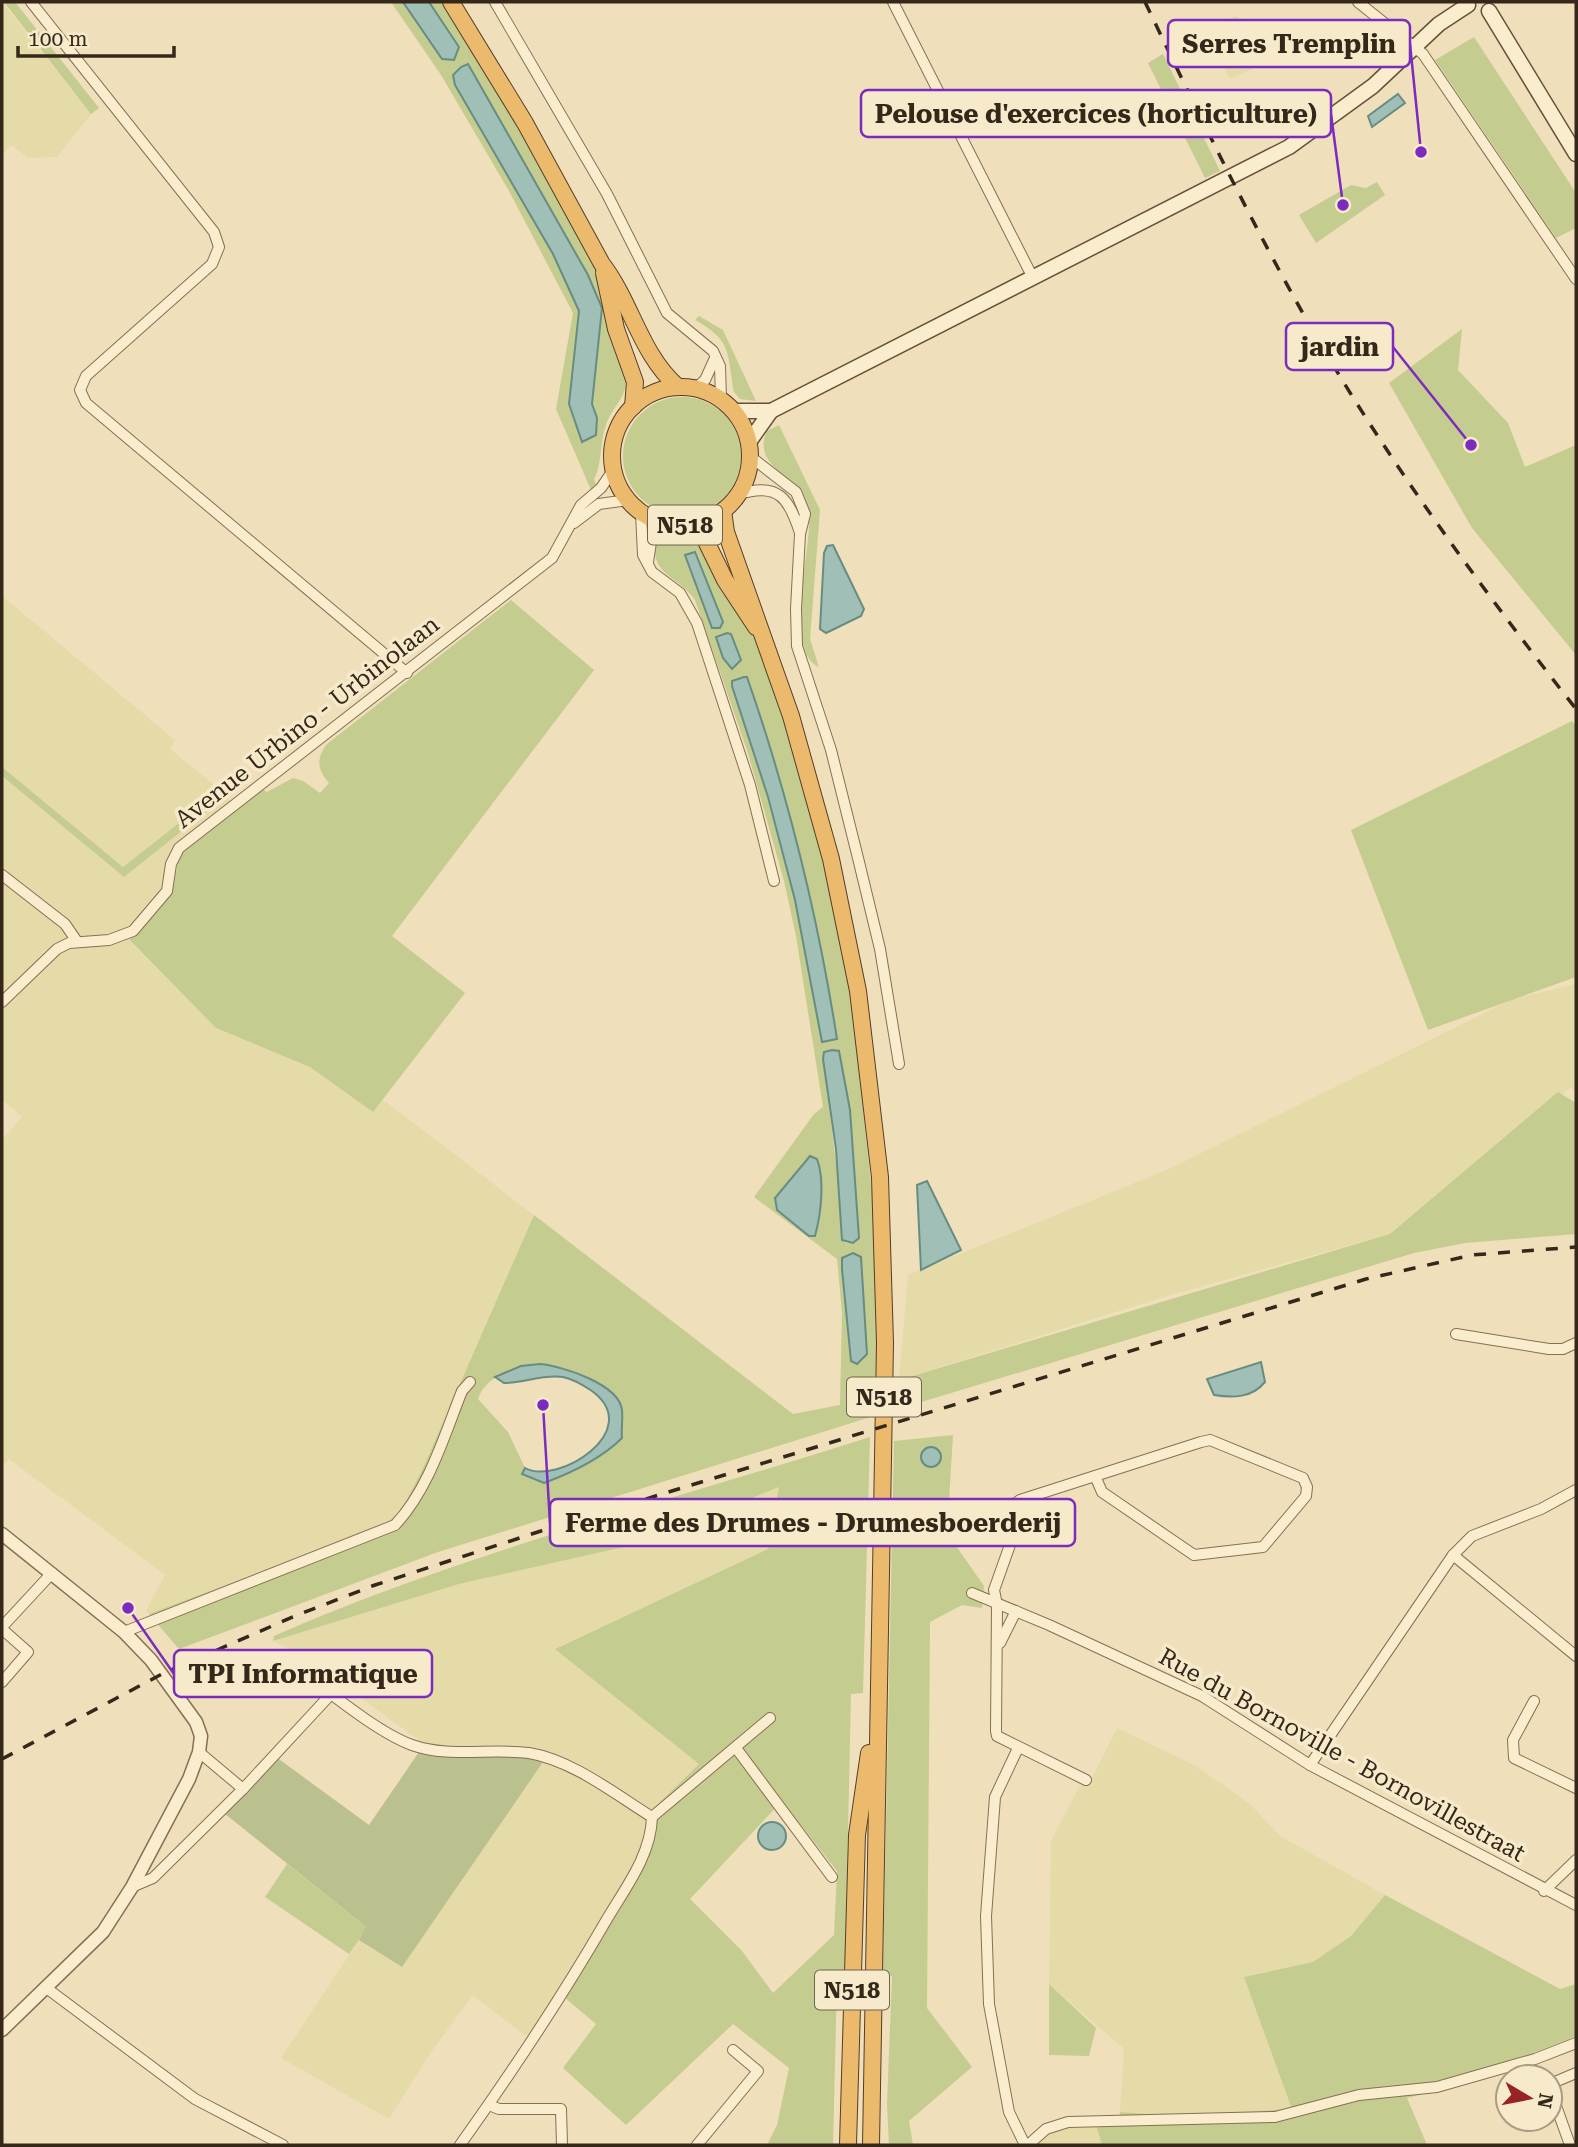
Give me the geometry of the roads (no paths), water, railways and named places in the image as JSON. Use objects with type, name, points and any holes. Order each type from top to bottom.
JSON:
[{"type":"highway","points":[[451,2],[525,123],[602,264],[614,280],[651,357],[678,387]]},
{"type":"highway","points":[[602,264],[616,329],[635,382],[633,407]]},
{"type":"highway","points":[[633,407],[657,391],[678,387],[696,388],[721,400],[734,411],[750,450]]},
{"type":"highway","name":"N518","points":[[633,407],[617,432],[613,450],[614,469],[628,500],[641,512],[667,524],[689,524],[708,520],[723,511],[739,494],[747,476],[750,450]]},
{"type":"highway","name":"N518","points":[[723,511],[726,532],[791,716],[831,859],[858,990],[872,1089],[880,1177],[884,1343],[871,2145]]},
{"type":"highway","name":"N518","points":[[689,524],[705,539],[740,606],[766,640]]},
{"type":"highway","name":"N518","points":[[848,2145],[856,1835],[878,1707]]},
{"type":"main road","points":[[734,411],[771,411],[1289,147],[1373,86],[1467,3],[1477,13],[1491,6],[1576,154]]},
{"type":"main road","points":[[750,450],[771,411]]},
{"type":"street","points":[[31,2],[214,232],[219,247],[212,264],[86,376],[80,390],[86,403],[407,673]]},
{"type":"street","points":[[495,2],[607,194],[667,313],[675,322],[709,346],[720,366],[721,400]]},
{"type":"street","points":[[893,2],[1033,278]]},
{"type":"street","points":[[1358,2],[1423,54],[1576,279]]},
{"type":"street","points":[[696,388],[705,380],[715,358]]},
{"type":"street","points":[[750,450],[796,492],[805,514],[800,534],[795,630],[797,646],[831,750],[858,858],[880,949],[899,1064]]},
{"type":"street","name":"Avenue Urbino - Urbinolaan","points":[[76,940],[102,941],[133,931],[167,891],[171,864],[179,848],[552,558],[581,505],[601,488],[614,469]]},
{"type":"street","points":[[739,494],[763,489],[775,492],[790,508],[800,534]]},
{"type":"street","name":"Avenue Urbino - Urbinolaan","points":[[573,523],[599,504],[628,500]]},
{"type":"street","points":[[641,512],[643,555],[663,583],[680,593],[697,623],[750,785],[774,881]]},
{"type":"street","points":[[648,563],[651,542],[667,524]]},
{"type":"street","points":[[2,875],[65,924],[76,940],[57,949],[2,1002]]},
{"type":"street","points":[[1456,1334],[1549,1349],[1563,1349],[1576,1343]]},
{"type":"street","points":[[124,1632],[395,1525],[409,1510],[421,1489],[463,1391],[470,1382]]},
{"type":"street","points":[[1086,1780],[997,1736],[998,1647],[994,1590],[1011,1542],[1015,1504],[1095,1476],[1210,1440],[1303,1478],[1307,1487],[1306,1496],[1263,1546],[1194,1555],[1102,1492],[1095,1476]]},
{"type":"street","points":[[1310,1765],[1452,1555],[1472,1535],[1541,1509],[1576,1490]]},
{"type":"street","points":[[2,1534],[124,1632],[152,1660],[196,1722],[201,1736],[199,1752],[189,1779],[132,1887],[103,1932],[2,2030]]},
{"type":"street","points":[[1452,1555],[1576,1654]]},
{"type":"street","points":[[2,1682],[29,1652],[2,1628],[52,1573]]},
{"type":"street","name":"Rue du Bornoville - Bornovillestraat","points":[[972,1593],[1202,1696],[1310,1765],[1544,1891],[1575,1902]]},
{"type":"street","points":[[998,1647],[1016,1611]]},
{"type":"street","points":[[173,1691],[202,1675],[271,1654],[283,1658],[407,1744],[442,1751],[531,1754],[561,1764],[598,1783],[652,1817]]},
{"type":"street","points":[[132,1887],[153,1878],[243,1789],[332,1693]]},
{"type":"street","points":[[1534,1701],[1513,1740],[1514,1758],[1576,1788]]},
{"type":"street","points":[[460,2145],[569,1986],[641,1860],[651,1833],[652,1817],[770,1718]]},
{"type":"street","points":[[736,1748],[832,1877]]},
{"type":"street","points":[[1018,1748],[995,1797],[986,1916],[989,2004],[1009,2112],[1026,2145],[1046,2129],[1068,2122],[1275,2117],[1359,2095],[1437,2087],[1524,2062],[1576,2043]]},
{"type":"street","points":[[199,1752],[243,1789]]},
{"type":"street","points":[[1544,1891],[1576,1860]]},
{"type":"street","points":[[45,1987],[187,2093],[283,2145]]},
{"type":"street","points":[[697,2145],[758,2071],[733,2050]]},
{"type":"street","points":[[489,2105],[499,2109],[561,2109],[562,2145]]},
{"type":"street","points":[[1564,2127],[1570,2145]]},
{"type":"water","points":[[403,2],[429,2],[459,47],[454,60],[442,59]]},
{"type":"water","points":[[468,64],[588,275],[602,308],[592,404],[597,418],[596,435],[582,442],[569,404],[579,311],[553,254],[455,85],[453,75]]},
{"type":"water","points":[[1398,94],[1405,103],[1372,127],[1368,116]]},
{"type":"water","points":[[833,545],[864,609],[861,616],[826,633],[820,629],[824,553],[827,546]]},
{"type":"water","points":[[695,552],[723,622],[720,628],[712,628],[685,555]]},
{"type":"water","points":[[731,634],[741,660],[732,669],[723,658],[716,637]]},
{"type":"water","points":[[747,677],[762,721],[800,856],[821,948],[837,1039],[822,1042],[795,900],[768,797],[732,686],[732,681]]},
{"type":"water","points":[[839,1051],[850,1110],[859,1238],[853,1243],[842,1240],[836,1149],[823,1059],[824,1052]]},
{"type":"water","points":[[810,1156],[817,1159],[821,1177],[820,1208],[815,1236],[809,1236],[777,1210],[775,1198]]},
{"type":"water","points":[[927,1181],[961,1250],[921,1270],[917,1185]]},
{"type":"water","points":[[853,1253],[861,1257],[867,1354],[857,1364],[851,1361],[842,1269],[842,1258]]},
{"type":"water","points":[[1261,1362],[1265,1382],[1260,1387],[1242,1396],[1214,1395],[1207,1379]]},
{"type":"water","points":[[540,1364],[562,1368],[601,1385],[619,1401],[622,1410],[622,1438],[614,1446],[585,1465],[544,1483],[522,1474],[525,1468],[539,1472],[574,1462],[591,1451],[603,1438],[609,1422],[606,1407],[592,1391],[570,1379],[548,1377],[504,1383],[495,1377],[521,1366]]},
{"type":"water","points":[[931,1447],[938,1450],[941,1457],[938,1464],[931,1467],[924,1464],[921,1457],[924,1450]]},
{"type":"water","points":[[772,1822],[782,1826],[786,1836],[782,1846],[772,1850],[762,1846],[758,1836],[762,1826]]},
{"type":"railway","points":[[1145,2],[1253,221],[1324,350],[1382,443],[1444,534],[1576,709]]},
{"type":"railway","points":[[2,1759],[162,1674],[295,1616],[375,1585],[541,1531],[1366,1279],[1472,1255],[1576,1247]]},
{"type":"place","name":"Serres Tremplin","points":[[1421,152]]},
{"type":"place","name":"Pelouse d'exercices (horticulture)","points":[[1343,205]]},
{"type":"place","name":"jardin","points":[[1471,445]]},
{"type":"place","name":"Ferme des Drumes - Drumesboerderij","points":[[543,1405]]},
{"type":"place","name":"TPI Informatique","points":[[128,1608]]}]
